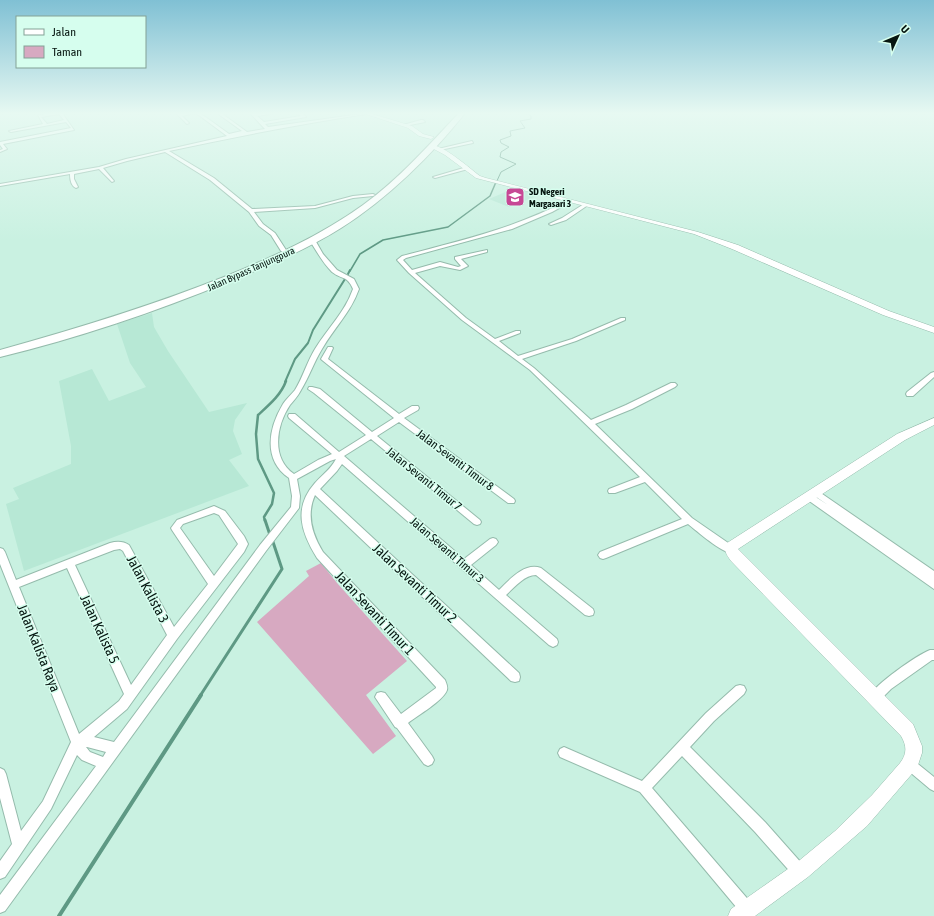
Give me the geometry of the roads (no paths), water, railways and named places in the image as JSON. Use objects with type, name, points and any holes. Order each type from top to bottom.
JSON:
[{"type":"highway","name":"Jalan Bypass Tanjungpura","points":[[0,348],[153,302],[197,287],[283,250],[337,221],[386,186],[421,156]]},
{"type":"highway","name":"Jalan Bypass Tanjungpura","points":[[0,354],[136,314],[201,290],[303,246],[353,217],[392,187],[423,156]]},
{"type":"street","points":[[0,185],[100,168],[119,161],[143,156]]},
{"type":"street","points":[[173,156],[212,179],[251,211],[261,225],[274,234],[283,250]]},
{"type":"street","points":[[450,156],[478,177],[667,225],[714,239],[886,314],[934,330]]},
{"type":"street","points":[[100,168],[112,181]]},
{"type":"street","points":[[435,177],[466,168]]},
{"type":"street","points":[[72,172],[72,178],[76,187]]},
{"type":"street","points":[[251,211],[302,208],[336,202],[353,197],[373,195]]},
{"type":"street","points":[[329,198],[334,199],[336,202]]},
{"type":"street","points":[[564,753],[644,788],[743,913],[830,849],[860,821],[881,799],[909,764],[913,757],[914,750],[907,730],[736,557],[731,550],[689,520],[590,423],[532,369],[464,319],[411,272],[400,259],[516,227],[541,217],[570,201]]},
{"type":"street","points":[[551,224],[564,219],[586,205]]},
{"type":"street","points":[[0,906],[263,548],[295,508],[296,496],[293,477],[283,468],[275,456],[274,451],[274,439],[280,417],[299,389],[316,353],[351,301],[356,289],[352,280],[335,271],[318,250],[313,241]]},
{"type":"street","points":[[303,246],[318,250]]},
{"type":"street","points":[[411,272],[438,264],[458,269],[465,266],[457,258],[485,251]]},
{"type":"street","points":[[518,358],[574,340],[623,319]]},
{"type":"street","points":[[494,341],[518,332]]},
{"type":"street","name":"Jalan Sevanti Timur 8","points":[[330,348],[324,359],[399,418],[511,501]]},
{"type":"street","points":[[910,394],[932,378]]},
{"type":"street","points":[[590,423],[629,407],[673,385]]},
{"type":"street","name":"Jalan Sevanti Timur 7","points":[[312,389],[476,522]]},
{"type":"street","points":[[293,477],[331,458],[340,457],[415,408]]},
{"type":"street","name":"Jalan Sevanti Timur 3","points":[[292,416],[553,642]]},
{"type":"street","points":[[731,550],[733,544],[811,494],[901,437],[934,421]]},
{"type":"street","points":[[315,489],[337,467],[340,457]]},
{"type":"street","points":[[612,491],[646,478]]},
{"type":"street","name":"Jalan Sevanti Timur 1","points":[[315,489],[306,512],[306,529],[311,541],[320,555],[441,684],[442,688],[440,692],[399,722]]},
{"type":"street","name":"Jalan Sevanti Timur 2","points":[[315,489],[515,677]]},
{"type":"street","points":[[811,494],[934,576]]},
{"type":"street","points":[[811,494],[934,585]]},
{"type":"street","points":[[0,872],[48,805],[59,778],[77,743],[115,712],[130,695],[173,636],[214,584],[241,549],[243,544],[222,513],[211,509],[180,522],[176,525],[175,529],[214,584]]},
{"type":"street","points":[[603,555],[689,520]]},
{"type":"street","points":[[464,565],[493,542]]},
{"type":"street","name":"Jalan Kalista 3","points":[[70,564],[112,546],[122,544],[126,548],[173,636]]},
{"type":"street","name":"Jalan Kalista Raya","points":[[0,552],[80,750],[86,756],[104,763]]},
{"type":"street","points":[[14,585],[70,564]]},
{"type":"street","name":"Jalan Kalista 5","points":[[70,564],[130,695]]},
{"type":"street","points":[[500,595],[526,573],[534,570],[538,571],[589,612]]},
{"type":"street","points":[[875,697],[887,685],[930,655],[934,655]]},
{"type":"street","points":[[644,788],[710,717],[740,690]]},
{"type":"street","points":[[381,697],[428,760]]},
{"type":"street","points":[[77,743],[87,741],[115,748]]},
{"type":"street","points":[[682,748],[760,827],[799,871]]},
{"type":"street","points":[[909,764],[934,785]]},
{"type":"street","points":[[0,774],[19,846]]},
{"type":"waterway","points":[[496,183],[501,172],[516,164],[500,157],[500,156]]},
{"type":"waterway","points":[[350,271],[360,254],[383,240],[448,227],[490,196],[496,182]]},
{"type":"waterway","points":[[348,274],[350,270]]},
{"type":"waterway","points":[[285,382],[295,359],[308,343],[313,330],[345,279]]},
{"type":"waterway","points":[[265,521],[264,517],[272,504],[274,493],[258,459],[256,434],[258,415],[278,395],[286,381]]},
{"type":"waterway","points":[[265,520],[270,535]]},
{"type":"waterway","points":[[200,696],[282,569],[272,539]]},
{"type":"waterway","points":[[59,916],[201,695]]},
{"type":"place","name":"SD Negeri Margasari 3","points":[[515,197]]}]
